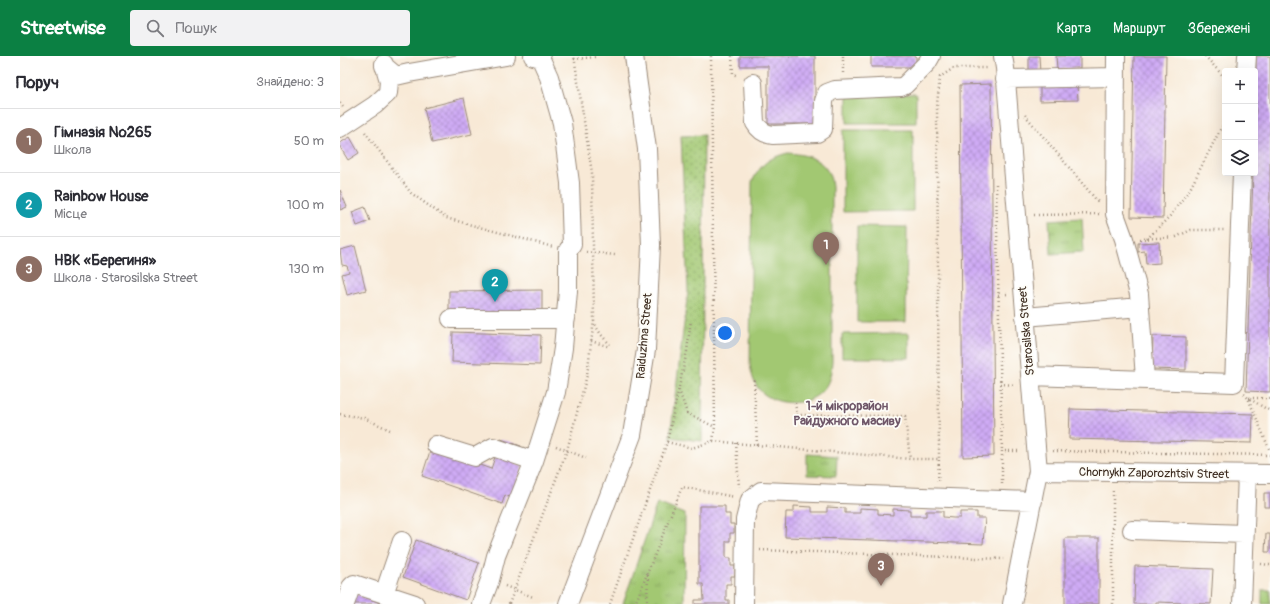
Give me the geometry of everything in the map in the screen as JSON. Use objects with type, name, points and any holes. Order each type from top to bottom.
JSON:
[{"type":"street","points":[[385,61],[396,76],[506,56]]},
{"type":"street","points":[[481,604],[490,580],[496,556],[534,461],[556,392],[566,318],[568,291],[568,250],[572,245],[570,183],[562,123],[549,76],[540,57],[534,56]]},
{"type":"street","name":"Raiduzhna Street","points":[[568,604],[632,435],[646,350],[651,246],[646,149],[634,56]]},
{"type":"street","points":[[753,83],[755,123],[762,132],[773,135],[817,133],[823,129],[824,100],[827,93],[835,90],[901,87],[908,82],[931,56]]},
{"type":"street","points":[[1116,56],[1114,214],[1124,240],[1138,294],[1144,379]]},
{"type":"street","points":[[1246,68],[1247,56]]},
{"type":"street","points":[[385,61],[389,80],[388,93]]},
{"type":"street","points":[[1004,68],[1116,77]]},
{"type":"street","name":"Starosilska Street","points":[[1004,68],[1038,471],[1012,604]]},
{"type":"street","points":[[346,124],[375,105],[409,73]]},
{"type":"street","points":[[1030,376],[1144,379],[1234,384],[1242,176]]},
{"type":"street","points":[[1025,317],[1140,307]]},
{"type":"street","points":[[451,319],[566,318]]},
{"type":"street","points":[[436,445],[475,457],[493,447],[534,461]]},
{"type":"street","name":"Chornykh Zaporozhtsiv Street","points":[[1038,471],[1270,474]]},
{"type":"street","points":[[1242,604],[1247,474]]},
{"type":"street","points":[[744,604],[744,499],[761,491],[1033,501]]},
{"type":"street","points":[[1132,530],[1244,534]]},
{"type":"street","points":[[384,594],[402,541]]},
{"type":"street","points":[[344,604],[351,587],[354,584],[415,604]]},
{"type":"path","points":[[574,56],[574,59],[595,57]]},
{"type":"path","points":[[711,56],[713,441]]},
{"type":"path","points":[[1205,56],[1222,75]]},
{"type":"path","points":[[938,498],[937,104],[940,77],[954,68],[1004,68]]},
{"type":"path","points":[[340,103],[346,124],[364,129],[411,193],[446,218],[548,246],[568,250],[615,255]]},
{"type":"path","points":[[1023,118],[1022,111],[1099,203]]},
{"type":"path","points":[[1147,239],[1170,216],[1190,189],[1222,127]]},
{"type":"path","points":[[996,182],[1002,451]]},
{"type":"path","points":[[1033,208],[1034,216],[1104,214],[1101,208]]},
{"type":"path","points":[[1124,240],[1176,237],[1191,230],[1239,230]]},
{"type":"path","points":[[591,341],[610,345],[604,339],[594,320]]},
{"type":"path","points":[[610,604],[667,442],[687,351],[691,320]]},
{"type":"path","points":[[754,380],[757,445]]},
{"type":"path","points":[[1234,384],[1248,398],[1270,411]]},
{"type":"path","points":[[679,389],[687,413],[714,427]]},
{"type":"path","points":[[1248,398],[1270,398]]},
{"type":"path","points":[[1248,398],[1270,451]]},
{"type":"path","points":[[795,403],[797,415],[905,416],[910,459]]},
{"type":"path","points":[[340,414],[364,418],[390,430]]},
{"type":"path","points":[[667,442],[692,448],[713,441],[910,459],[939,459]]},
{"type":"path","points":[[540,442],[567,450],[586,458]]},
{"type":"path","points":[[635,604],[682,488],[744,499],[736,443]]},
{"type":"path","points":[[1113,483],[1113,604]]},
{"type":"path","points":[[744,550],[1021,560]]},
{"type":"path","points":[[647,604],[648,570]]},
{"type":"path","points":[[490,580],[533,597]]},
{"type":"green space","points":[[847,94],[916,94],[916,123],[847,123]]},
{"type":"green space","points":[[843,130],[913,130],[913,211],[843,212]]},
{"type":"green space","points":[[704,135],[702,441],[670,437],[688,291],[681,136]]},
{"type":"green space","points":[[788,153],[800,154],[812,158],[822,164],[830,175],[832,186],[831,374],[825,388],[815,396],[808,400],[789,403],[771,398],[758,388],[750,364],[752,182],[762,166],[775,157]]},
{"type":"green space","points":[[1082,218],[1084,252],[1051,254],[1049,220]]},
{"type":"green space","points":[[857,226],[907,227],[906,322],[857,322]]},
{"type":"green space","points":[[909,333],[909,358],[842,358],[842,334]]},
{"type":"green space","points":[[807,454],[837,456],[836,476],[807,475]]},
{"type":"green space","points":[[657,503],[685,514],[684,604],[623,604]]},
{"type":"green space","points":[[1262,590],[1270,590],[1270,604],[1262,604]]},
{"type":"building","points":[[740,56],[815,56],[815,124],[768,124],[768,66],[740,66]]},
{"type":"building","points":[[871,56],[916,56],[916,67],[871,67]]},
{"type":"building","points":[[1029,56],[1039,56],[1040,73],[1029,74]]},
{"type":"building","points":[[1056,56],[1080,56],[1080,68],[1057,69]]},
{"type":"building","points":[[1134,56],[1166,56],[1163,218],[1131,217]]},
{"type":"building","points":[[1256,56],[1270,56],[1270,392],[1246,391],[1253,176],[1258,176],[1258,68],[1256,68]]},
{"type":"building","points":[[991,84],[994,456],[963,457],[960,85]]},
{"type":"building","points":[[1077,84],[1078,100],[1040,101],[1040,85]]},
{"type":"building","points":[[464,98],[472,134],[432,143],[424,108]]},
{"type":"building","points":[[350,137],[359,153],[348,160],[340,147],[340,143]]},
{"type":"building","points":[[340,190],[347,207],[340,210]]},
{"type":"building","points":[[365,207],[370,221],[357,226],[352,212]]},
{"type":"building","points":[[1159,242],[1160,263],[1146,264],[1145,251],[1138,252],[1138,243]]},
{"type":"building","points":[[355,246],[366,290],[347,295],[342,274],[349,272],[347,266],[342,265],[340,250]]},
{"type":"building","points":[[542,290],[542,313],[449,314],[449,291]]},
{"type":"building","points":[[453,332],[541,335],[540,365],[452,362]]},
{"type":"building","points":[[1153,336],[1186,337],[1186,370],[1152,369]]},
{"type":"building","points":[[1070,409],[1253,414],[1252,443],[1069,439]]},
{"type":"building","points":[[501,439],[521,446],[515,463],[523,466],[512,498],[505,495],[502,504],[422,476],[431,448],[491,469]]},
{"type":"building","points":[[1264,493],[1270,493],[1270,507],[1264,507]]},
{"type":"building","points":[[699,506],[725,506],[725,514],[730,514],[730,524],[734,524],[734,533],[730,533],[730,541],[726,541],[726,558],[731,558],[731,566],[735,566],[735,576],[731,576],[731,584],[726,584],[726,600],[729,600],[729,604],[695,604],[695,600],[704,600],[703,584],[699,584]]},
{"type":"building","points":[[794,506],[812,507],[812,512],[827,512],[827,507],[845,508],[845,513],[860,513],[860,508],[878,509],[878,514],[893,515],[893,509],[910,510],[910,516],[926,516],[926,511],[943,511],[943,517],[953,518],[960,518],[960,512],[977,512],[977,518],[985,518],[983,544],[785,537],[786,512],[794,512]]},
{"type":"building","points":[[1266,534],[1270,534],[1270,552],[1265,552]]},
{"type":"building","points":[[1065,538],[1099,538],[1099,604],[1065,604]]},
{"type":"building","points":[[416,540],[479,563],[466,600],[403,577]]},
{"type":"building","points":[[1135,566],[1213,569],[1211,604],[1156,602],[1156,604],[1134,604]]},
{"type":"building","points":[[356,594],[383,604],[352,604]]},
{"type":"place","name":"Гімназія №265","points":[[826,265]]},
{"type":"place","name":"Rainbow House","points":[[495,302]]},
{"type":"place","name":"НВК «Берегиня»","points":[[881,586]]},
{"type":"district","name":"1-й мікрорайон Райдужного масиву","points":[[847,412]]}]
